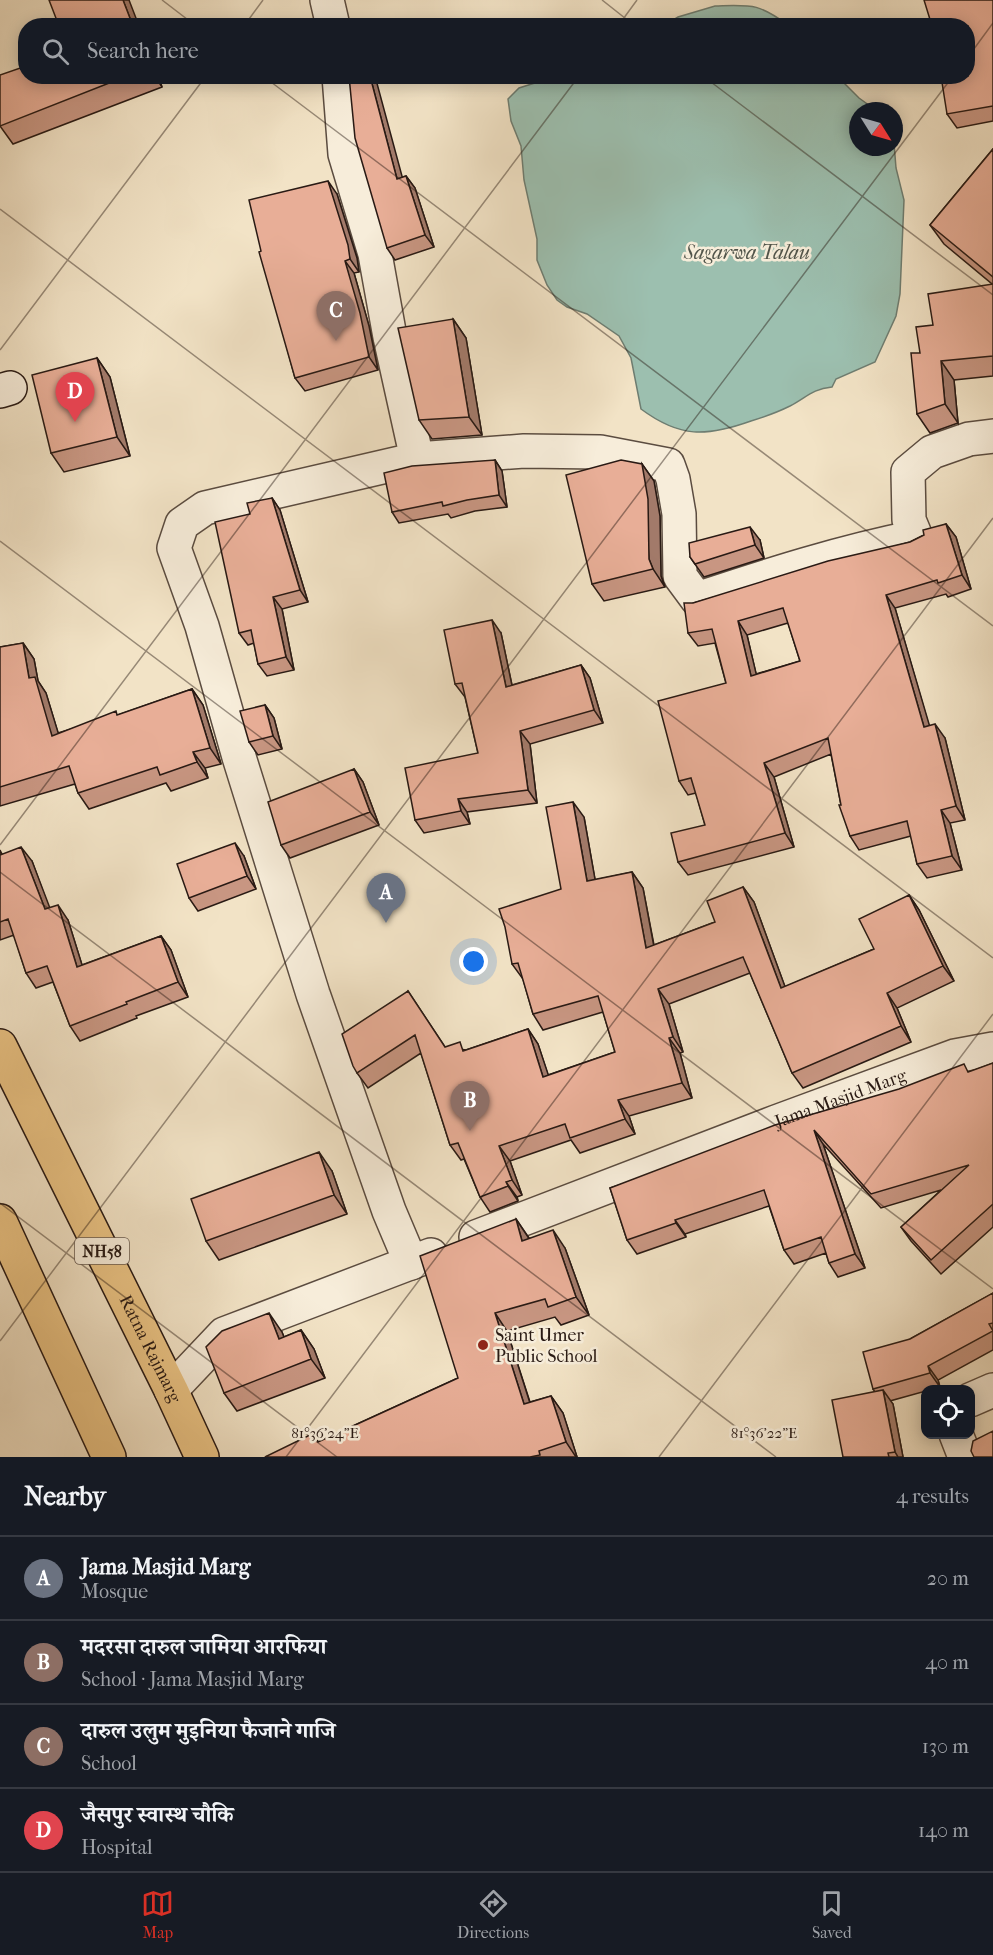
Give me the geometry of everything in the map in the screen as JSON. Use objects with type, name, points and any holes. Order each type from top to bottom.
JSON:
[{"type":"highway","name":"Ratna Rajmarg","points":[[0,1046],[202,1457]]},
{"type":"highway","points":[[0,1221],[109,1457]]},
{"type":"street","points":[[327,0],[331,18]]},
{"type":"street","points":[[340,84],[345,154],[375,254],[390,337],[417,459]]},
{"type":"street","points":[[411,1263],[389,1211],[313,994],[239,757],[202,626],[174,548],[182,524],[205,508],[417,459],[524,451],[600,452],[668,465],[673,479],[679,514],[680,576],[697,599],[767,575],[876,545],[916,537],[909,520],[908,472],[932,452],[969,439],[993,436]]},
{"type":"street","name":"Jama Masjid Marg","points":[[171,1390],[224,1334],[821,1105],[955,1056],[993,1049]]},
{"type":"street","points":[[975,1398],[993,1390]]},
{"type":"street","points":[[958,1439],[965,1457]]},
{"type":"water","points":[[738,5],[761,9],[777,18],[676,18],[715,6]]},
{"type":"water","name":"Sagarwa Talau","points":[[532,84],[845,84],[865,102],[849,102],[849,156],[895,156],[904,200],[900,294],[896,316],[875,362],[836,379],[832,387],[814,392],[781,410],[720,430],[694,432],[681,430],[641,409],[631,358],[619,336],[587,314],[567,307],[557,300],[547,285],[537,260],[537,239],[524,180],[521,146],[511,121],[508,99],[519,88]]},
{"type":"building","points":[[49,0],[123,0],[130,18],[56,18]]},
{"type":"building","points":[[924,0],[993,0],[993,106],[947,114],[942,84],[975,84],[975,18],[930,18]]},
{"type":"building","points":[[18,69],[18,84],[107,84],[0,126],[0,75]]},
{"type":"building","points":[[350,84],[372,84],[397,179],[406,176],[425,235],[387,248],[355,138]]},
{"type":"building","points":[[993,149],[993,277],[930,225]]},
{"type":"building","points":[[328,181],[348,245],[350,259],[345,261],[360,313],[369,357],[295,378],[259,252],[261,251],[249,200]]},
{"type":"building","points":[[993,284],[993,356],[941,361],[945,404],[917,414],[911,353],[920,353],[916,327],[933,325],[928,294]]},
{"type":"building","points":[[453,319],[469,417],[419,420],[398,328]]},
{"type":"building","points":[[97,358],[117,437],[51,453],[32,375]]},
{"type":"building","points":[[495,460],[499,495],[443,506],[442,502],[392,512],[384,473],[412,466]]},
{"type":"building","points":[[621,460],[642,464],[648,499],[649,559],[653,569],[592,584],[566,475]]},
{"type":"building","points":[[272,498],[300,590],[273,597],[286,657],[258,664],[251,630],[239,633],[215,522],[250,514],[247,503]]},
{"type":"building","points":[[946,524],[962,575],[886,595],[924,727],[935,724],[956,806],[941,810],[952,856],[917,864],[907,821],[850,836],[839,805],[841,805],[828,738],[764,763],[785,833],[678,862],[671,833],[705,825],[691,778],[679,781],[658,701],[726,683],[712,629],[688,633],[684,603],[693,603],[828,561],[910,542],[924,535],[923,530]],"holes":[[[783,608],[800,661],[751,676],[738,621]]]},
{"type":"building","points":[[750,527],[755,545],[695,564],[690,557],[689,543]]},
{"type":"building","points":[[492,620],[506,687],[581,665],[594,710],[520,731],[528,790],[458,799],[461,811],[415,820],[405,768],[478,753],[462,683],[455,684],[444,630]]},
{"type":"building","points":[[23,643],[29,678],[35,677],[52,736],[116,711],[117,715],[192,689],[210,748],[193,752],[197,762],[160,775],[157,767],[78,793],[69,766],[0,787],[0,647]]},
{"type":"building","points":[[265,705],[273,736],[249,742],[240,711]]},
{"type":"building","points":[[354,769],[370,812],[281,845],[268,802]]},
{"type":"building","points":[[573,802],[587,881],[632,872],[646,948],[715,922],[707,901],[743,887],[781,988],[874,949],[859,919],[909,895],[943,966],[887,993],[901,1026],[792,1073],[743,957],[658,989],[673,1037],[669,1038],[682,1083],[618,1100],[625,1119],[570,1138],[565,1124],[499,1146],[512,1180],[506,1182],[508,1186],[480,1197],[458,1143],[450,1145],[415,1035],[357,1073],[342,1034],[408,991],[445,1047],[460,1042],[463,1051],[528,1029],[543,1077],[615,1052],[598,996],[533,1014],[518,963],[512,964],[499,909],[561,889],[546,807]]},
{"type":"building","points":[[235,843],[247,876],[189,898],[177,864]]},
{"type":"building","points":[[21,847],[45,909],[58,905],[77,967],[161,936],[178,982],[70,1026],[47,966],[26,973],[8,919],[0,922],[0,855]]},
{"type":"building","points":[[993,1063],[993,1204],[931,1260],[901,1227],[969,1165],[871,1194],[814,1130],[855,1254],[829,1263],[821,1237],[784,1250],[764,1190],[675,1220],[676,1223],[627,1240],[610,1188],[775,1125],[899,1089],[964,1064],[968,1072]]},
{"type":"building","points":[[319,1152],[334,1195],[206,1241],[191,1199]]},
{"type":"building","points":[[516,1219],[522,1241],[553,1230],[576,1297],[548,1307],[545,1299],[495,1313],[524,1404],[551,1396],[566,1442],[539,1451],[540,1455],[530,1457],[265,1457],[314,1433],[318,1442],[458,1378],[420,1256]]},
{"type":"building","points":[[993,1293],[993,1323],[989,1324],[993,1331],[928,1366],[930,1373],[873,1389],[863,1352],[910,1339]]},
{"type":"building","points":[[269,1313],[279,1339],[301,1330],[311,1359],[224,1393],[206,1347],[222,1331]]},
{"type":"building","points":[[883,1390],[895,1452],[888,1453],[889,1457],[843,1457],[832,1400]]},
{"type":"building","points":[[993,1431],[993,1457],[974,1457],[971,1451],[973,1441]]},
{"type":"place","name":"दारुल उलुम मुइनिया फैजाने गाजि","points":[[336,341]]},
{"type":"place","name":"जैसपुर स्वास्थ चौकि","points":[[75,422]]},
{"type":"place","name":"Jama Masjid Marg","points":[[386,923]]},
{"type":"place","name":"मदरसा दारुल जामिया आरफिया","points":[[470,1131]]},
{"type":"place","name":"Saint Umer Public School","points":[[483,1345]]}]
